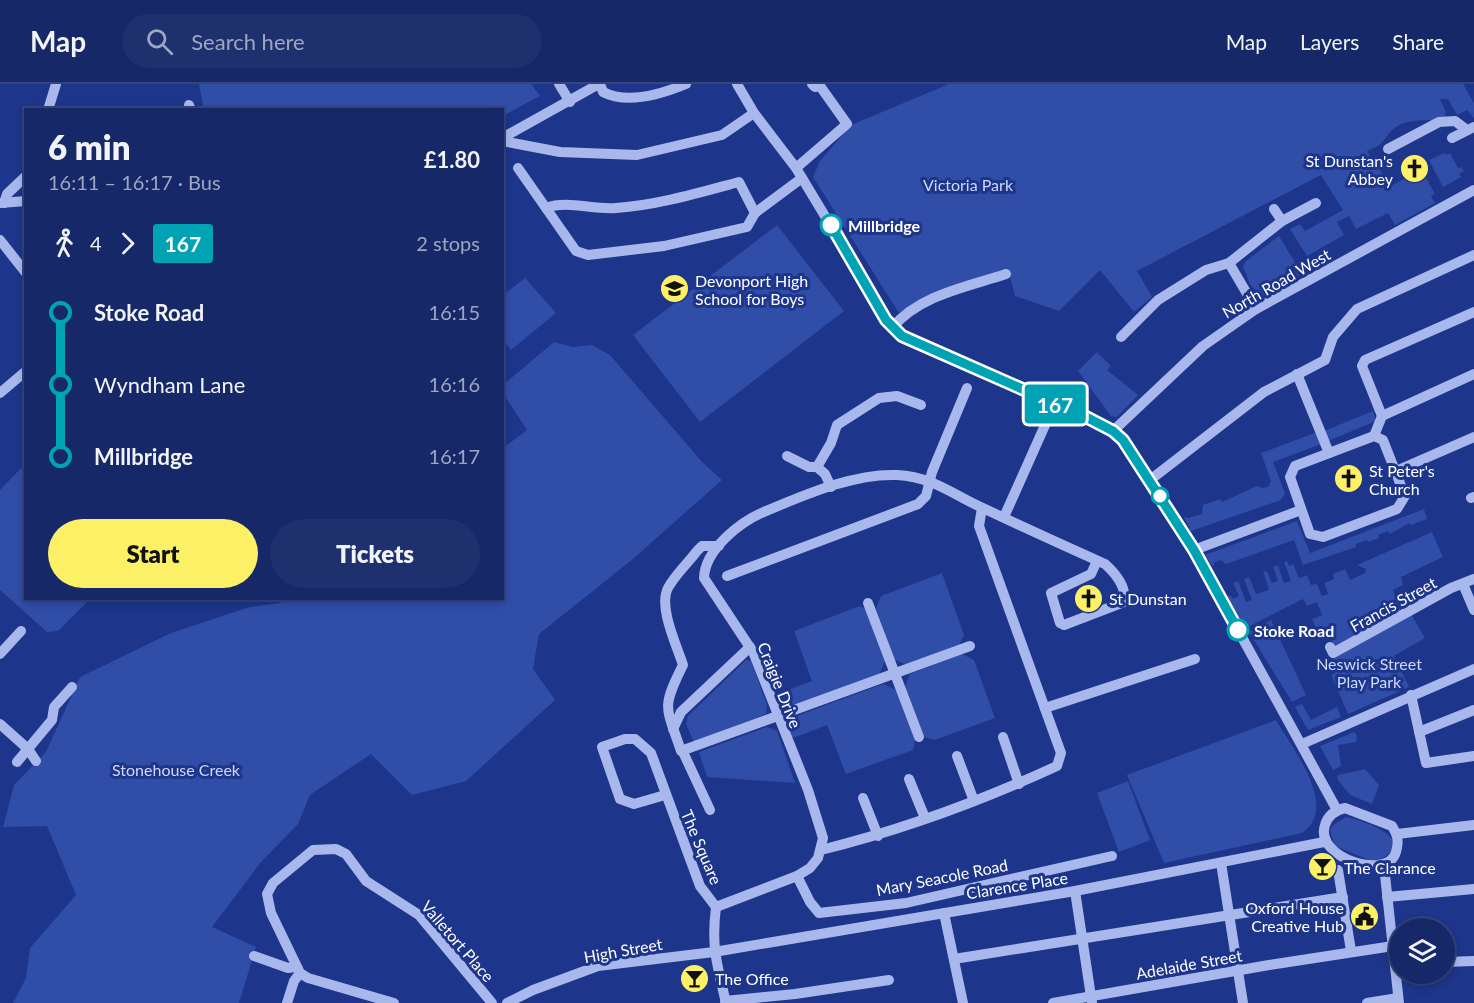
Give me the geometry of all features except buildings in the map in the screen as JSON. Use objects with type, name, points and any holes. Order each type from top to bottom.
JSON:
[{"type":"street","points":[[49,108],[56,84]]},
{"type":"street","points":[[559,84],[570,102]]},
{"type":"street","points":[[504,138],[599,84],[603,92],[612,97],[626,98],[650,96],[686,84]]},
{"type":"street","points":[[737,84],[754,113],[799,172],[889,324],[913,342],[1113,431],[1137,458],[1194,550],[1337,810]]},
{"type":"street","points":[[518,168],[576,251],[588,255],[664,246],[747,227],[755,213],[847,124],[818,85]]},
{"type":"street","points":[[504,139],[560,152],[637,155],[722,135],[754,113]]},
{"type":"street","points":[[1388,149],[1439,122],[1455,121],[1471,128]]},
{"type":"street","points":[[1452,138],[1471,128]]},
{"type":"street","points":[[2,203],[7,194],[24,178]]},
{"type":"street","points":[[546,208],[556,204],[600,208],[654,205],[739,182],[755,213]]},
{"type":"street","name":"North Road West","points":[[1113,431],[1203,346],[1256,309],[1474,190]]},
{"type":"street","points":[[2,203],[24,201]]},
{"type":"street","points":[[1120,337],[1158,300],[1206,270],[1229,263],[1282,220],[1316,203]]},
{"type":"street","points":[[1274,209],[1282,220]]},
{"type":"street","points":[[0,240],[24,270]]},
{"type":"street","points":[[1150,480],[1264,392],[1325,360],[1333,337],[1357,309],[1474,257]]},
{"type":"street","points":[[1229,263],[1256,309]]},
{"type":"street","points":[[889,324],[922,303],[1006,274]]},
{"type":"street","points":[[1374,436],[1382,416],[1362,366],[1365,360],[1474,312]]},
{"type":"street","points":[[0,393],[24,373]]},
{"type":"street","points":[[1297,374],[1329,453]]},
{"type":"street","points":[[1382,416],[1474,374]]},
{"type":"street","points":[[727,576],[918,504],[926,496],[930,480],[967,388]]},
{"type":"street","points":[[817,467],[831,443],[837,425],[879,398],[897,396],[921,405]]},
{"type":"street","points":[[1004,518],[1046,423]]},
{"type":"street","points":[[1374,436],[1383,440],[1406,496],[1397,509],[1323,537],[1310,534],[1290,477],[1295,466],[1329,453],[1374,436]]},
{"type":"street","points":[[1396,471],[1474,437]]},
{"type":"street","points":[[787,456],[809,467],[817,467],[825,474],[831,487]]},
{"type":"street","name":"Craigie Drive","points":[[821,850],[823,838],[808,790],[750,647],[704,578],[704,568],[733,531],[758,514],[831,487],[872,476],[897,475],[930,480],[982,508],[1074,548],[1098,561],[1117,575],[1125,598],[1124,602],[1064,625],[1060,623],[1051,593],[1091,574],[1098,561]]},
{"type":"street","points":[[889,980],[725,1002],[714,952],[712,927],[716,907],[797,876],[810,868],[821,850],[878,836],[974,801],[1019,784],[1057,766],[1061,760],[1061,753],[979,526],[982,508]]},
{"type":"street","points":[[1194,550],[1301,510]]},
{"type":"street","points":[[710,810],[673,729],[667,702],[683,665],[672,627],[666,619],[667,589],[702,546],[719,546]]},
{"type":"street","name":"Francis Street","points":[[1330,647],[1333,653],[1474,579]]},
{"type":"street","points":[[1463,584],[1474,610]]},
{"type":"street","points":[[868,603],[919,736]]},
{"type":"street","points":[[0,654],[21,631]]},
{"type":"street","points":[[683,752],[970,646]]},
{"type":"street","points":[[673,729],[681,712],[750,647]]},
{"type":"street","points":[[1045,708],[1195,659]]},
{"type":"street","points":[[1302,744],[1474,669]]},
{"type":"street","points":[[17,762],[52,720],[54,707],[72,687]]},
{"type":"street","points":[[1411,695],[1426,763],[1474,756]]},
{"type":"street","points":[[1419,732],[1474,710]]},
{"type":"street","points":[[0,724],[28,749],[36,761]]},
{"type":"street","points":[[1003,737],[1019,784]]},
{"type":"street","name":"The Square","points":[[665,795],[634,804],[620,799],[602,747],[625,739],[635,739],[651,753],[700,886],[716,907]]},
{"type":"street","points":[[957,756],[974,801]]},
{"type":"street","points":[[909,779],[925,818]]},
{"type":"street","points":[[863,798],[878,836]]},
{"type":"street","points":[[1346,808],[1356,810],[1392,826],[1398,834],[1399,842],[1395,857],[1384,866],[1358,862],[1329,849],[1324,842],[1325,822],[1337,810],[1346,808]]},
{"type":"street","points":[[1398,834],[1474,825]]},
{"type":"street","name":"Clarence Place","points":[[714,952],[1075,891],[1324,842]]},
{"type":"street","name":"Valletort Place","points":[[297,970],[267,903],[267,894],[273,883],[313,850],[336,849],[346,854],[366,881],[419,915],[492,1003]]},
{"type":"street","name":"Mary Seacole Road","points":[[797,876],[810,902],[819,913],[906,903],[1112,856]]},
{"type":"street","points":[[1221,863],[1243,1003]]},
{"type":"street","points":[[1384,866],[1390,918]]},
{"type":"street","points":[[1338,870],[1351,951]]},
{"type":"street","points":[[1387,897],[1474,889]]},
{"type":"street","points":[[1075,891],[1091,1000]]},
{"type":"street","points":[[954,959],[1343,897]]},
{"type":"street","points":[[944,913],[963,1003]]},
{"type":"street","name":"Adelaide Street","points":[[1053,1003],[1071,999],[1091,1000],[1117,992],[1269,964],[1389,946]]},
{"type":"street","name":"High Street","points":[[507,1003],[533,990],[598,966],[714,952]]},
{"type":"street","points":[[254,956],[297,970],[308,978],[394,1003]]},
{"type":"street","points":[[1455,962],[1474,961]]},
{"type":"street","points":[[287,1003],[297,970]]},
{"type":"street","points":[[1367,1003],[1398,1000],[1398,984]]},
{"type":"green space","points":[[199,84],[531,84],[540,96],[504,115],[504,108],[204,108]]},
{"type":"green space","name":"Victoria Park","points":[[949,84],[1463,84],[1474,103],[1474,118],[1467,110],[1457,115],[1448,99],[1440,99],[1446,112],[1444,120],[1419,120],[1396,127],[1382,143],[1367,151],[1391,186],[1421,169],[1435,194],[1431,196],[1435,203],[1395,225],[1388,213],[1356,229],[1349,216],[1337,222],[1344,235],[1307,256],[1290,229],[1300,224],[1305,231],[1343,210],[1321,175],[1137,271],[1152,297],[1134,312],[1100,270],[1059,311],[1015,296],[1010,277],[919,300],[899,313],[813,177],[820,161],[851,125]]},
{"type":"green space","points":[[1444,153],[1446,155],[1450,153],[1458,168],[1461,167],[1464,171],[1459,174],[1461,177],[1443,187],[1429,160]]},
{"type":"green space","points":[[777,225],[844,311],[700,422],[633,335]]},
{"type":"green space","points":[[1279,236],[1302,274],[1261,297],[1250,284],[1243,266],[1246,261]]},
{"type":"green space","points":[[525,278],[556,313],[511,350],[504,341],[504,294]]},
{"type":"green space","name":"Stonehouse Creek","points":[[554,342],[573,347],[592,345],[610,355],[703,463],[722,480],[633,559],[539,634],[533,669],[555,700],[466,781],[412,795],[371,754],[310,795],[298,824],[261,862],[212,927],[256,947],[239,1003],[13,1003],[26,978],[30,948],[76,895],[47,826],[3,827],[14,785],[46,752],[80,677],[171,633],[250,607],[280,603],[284,600],[504,600],[504,447],[527,430],[504,395],[504,384]]},
{"type":"green space","points":[[1097,352],[1111,366],[1107,370],[1138,395],[1117,417],[1111,416],[1078,371]]},
{"type":"green space","points":[[1373,411],[1376,421],[1328,441],[1324,431]]},
{"type":"green space","points":[[1317,432],[1321,444],[1273,462],[1285,493],[1281,500],[1191,531],[1184,517],[1202,514],[1203,505],[1220,499],[1222,502],[1257,486],[1268,487],[1271,481],[1261,453]]},
{"type":"green space","points":[[24,465],[24,600],[89,600],[58,631],[47,632],[0,590],[0,490]]},
{"type":"green space","points":[[1424,509],[1427,519],[1411,525],[1409,523],[1390,534],[1388,531],[1378,535],[1379,538],[1368,542],[1367,540],[1356,544],[1356,547],[1303,565],[1294,540],[1226,564],[1221,560],[1215,562],[1213,567],[1205,555],[1297,521],[1310,553]]},
{"type":"green space","points":[[1432,532],[1443,557],[1401,577],[1403,585],[1393,590],[1401,612],[1335,648],[1330,636],[1321,640],[1312,619],[1322,615],[1317,602],[1307,606],[1303,599],[1246,628],[1227,597],[1230,595],[1233,599],[1239,596],[1233,583],[1238,581],[1246,602],[1252,600],[1244,579],[1249,577],[1256,594],[1269,590],[1263,572],[1267,571],[1272,583],[1278,581],[1273,567],[1278,565],[1284,583],[1291,581],[1284,562],[1287,561],[1289,566],[1293,564],[1299,578],[1307,575],[1311,585],[1317,584],[1322,596],[1328,594],[1324,583],[1334,579],[1333,574],[1345,569],[1350,580],[1365,573],[1366,569],[1357,565]]},
{"type":"green space","points":[[942,573],[964,635],[959,645],[906,665],[894,659],[876,608],[881,596]]},
{"type":"green space","points":[[860,606],[866,609],[885,661],[879,675],[782,710],[777,694],[812,681],[794,631]]},
{"type":"green space","name":"Neswick Street Play Park","points":[[1411,614],[1425,638],[1394,656],[1409,687],[1348,714],[1331,675],[1334,674],[1330,660]]},
{"type":"green space","points":[[1271,620],[1306,695],[1292,702],[1249,632]]},
{"type":"green space","points":[[962,654],[974,660],[995,718],[935,740],[924,737],[905,687],[910,674]]},
{"type":"green space","points":[[746,660],[751,661],[767,705],[766,714],[694,742],[686,724],[688,716]]},
{"type":"green space","points":[[883,684],[897,690],[915,740],[913,750],[846,774],[827,725],[793,738],[786,720]]},
{"type":"green space","points":[[1302,704],[1311,720],[1337,707],[1341,717],[1308,730],[1295,707]]},
{"type":"green space","points":[[1276,720],[1301,761],[1315,793],[1316,808],[1312,822],[1302,833],[1164,863],[1127,775]]},
{"type":"green space","points":[[767,727],[777,731],[795,783],[707,777],[699,752]]},
{"type":"green space","points":[[1354,732],[1357,736],[1356,742],[1338,745],[1341,766],[1333,770],[1320,746]]},
{"type":"green space","points":[[1365,769],[1379,785],[1372,804],[1350,795],[1337,779],[1338,775]]},
{"type":"green space","points":[[1128,781],[1150,840],[1119,852],[1097,793]]},
{"type":"green space","points":[[1346,817],[1378,828],[1393,841],[1394,848],[1388,855],[1374,862],[1335,846],[1330,831],[1333,825]]},
{"type":"bus line","name":"167","points":[[831,225],[886,320],[902,336],[1088,418],[1113,431],[1123,440],[1137,458],[1194,550],[1238,630]]},
{"type":"place","name":"St Dunstan's Abbey","points":[[1414,169]]},
{"type":"place","name":"Millbridge","points":[[831,225]]},
{"type":"place","name":"Devonport High School for Boys","points":[[674,289]]},
{"type":"place","name":"St Peter's Church","points":[[1348,479]]},
{"type":"place","name":"St Dunstan","points":[[1088,598]]},
{"type":"place","name":"Stoke Road","points":[[1238,630]]},
{"type":"place","name":"The Clarance","points":[[1323,867]]},
{"type":"place","name":"Oxford House Creative Hub","points":[[1365,916]]},
{"type":"place","name":"The Office","points":[[694,978]]}]
